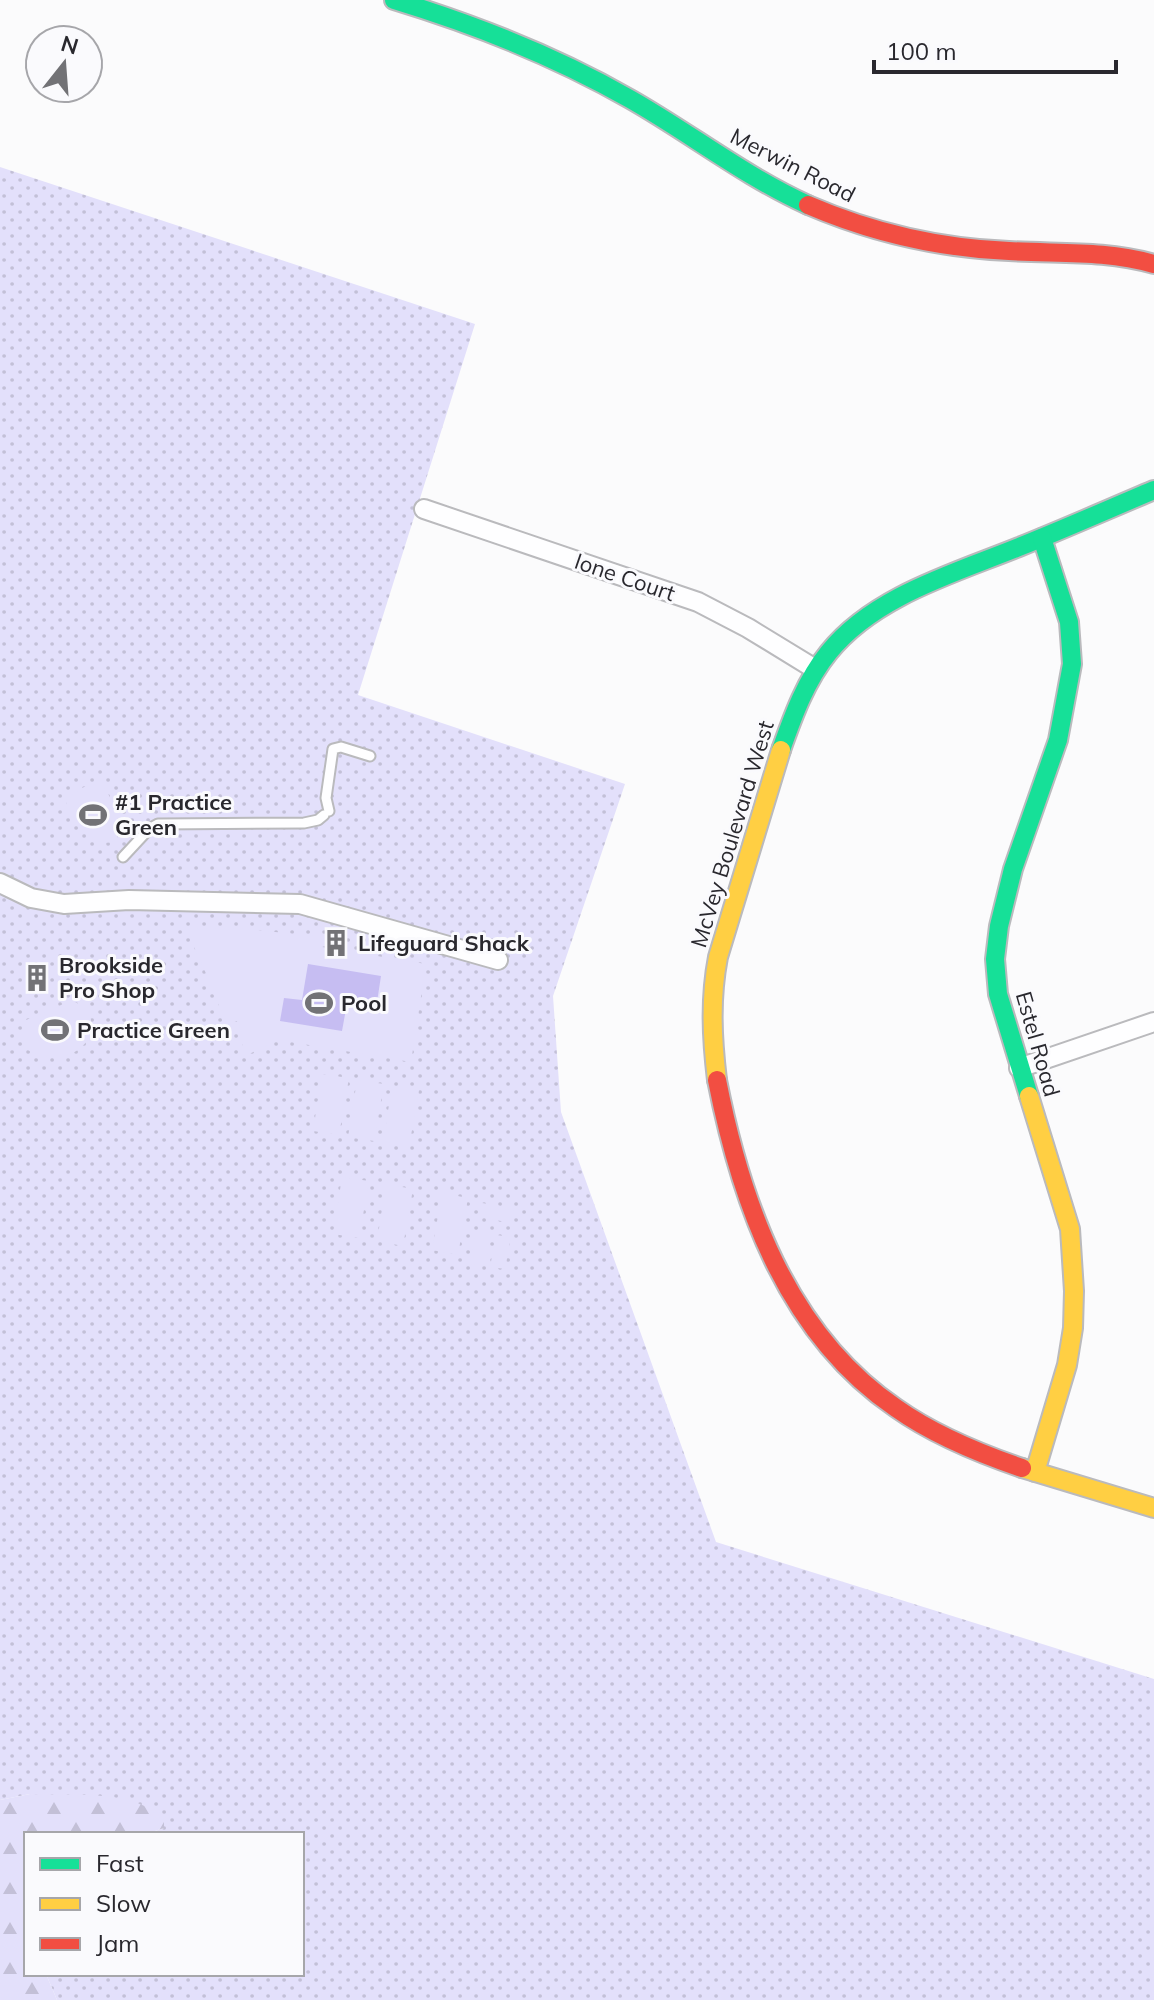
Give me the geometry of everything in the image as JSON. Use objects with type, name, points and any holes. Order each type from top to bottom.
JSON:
[{"type":"street","name":"Merwin Road","points":[[394,0],[445,15],[537,51],[660,117],[736,168],[816,208],[880,232],[952,246],[1082,253],[1140,259],[1154,264]]},
{"type":"street","name":"McVey Boulevard West","points":[[1154,490],[891,600],[832,648],[815,669],[786,739],[731,907],[712,993],[711,1037],[724,1117],[766,1243],[788,1290],[829,1350],[880,1397],[915,1421],[960,1444],[1035,1472],[1154,1508]]},
{"type":"street","name":"Ione Court","points":[[424,509],[698,602],[815,669]]},
{"type":"street","name":"Estel Road","points":[[1035,1472],[1065,1370],[1073,1327],[1074,1266],[1070,1229],[998,994],[995,959],[999,926],[1013,869],[1058,740],[1072,664],[1069,622],[1042,538]]},
{"type":"street","points":[[0,883],[31,898],[64,904],[115,900],[300,904],[498,960]]},
{"type":"street","points":[[1019,1068],[1154,1022]]},
{"type":"lane","points":[[123,857],[150,828],[158,824],[304,823],[318,820],[326,813],[333,749],[340,746],[370,756]]},
{"type":"green space","points":[[0,167],[475,324],[358,695],[625,784],[553,996],[561,1112],[716,1542],[1154,1679],[1154,2000],[57,2000],[47,1976],[304,1976],[304,1832],[152,1832],[164,1828],[30,1794],[0,1800]]},
{"type":"green space","name":"#1 Practice Green","points":[[99,783],[110,796],[120,825],[117,839],[109,842],[101,842],[87,834],[65,807],[69,796],[89,784]]},
{"type":"green space","name":"Pool","points":[[194,928],[246,929],[323,937],[322,947],[426,964],[411,1062],[279,1040],[247,1055],[238,1035],[242,1032],[237,1021],[228,1024],[207,981],[194,947]]},
{"type":"green space","name":"Practice Green","points":[[75,1002],[88,1009],[91,1023],[90,1035],[84,1045],[64,1056],[51,1057],[25,1048],[19,1037],[26,1020]]},
{"type":"green space","points":[[322,1074],[349,1078],[339,1135],[313,1131]]},
{"type":"green space","points":[[357,1080],[384,1084],[374,1141],[348,1137]]},
{"type":"green space","points":[[392,1086],[419,1090],[409,1147],[383,1143]]},
{"type":"green space","points":[[342,1177],[369,1181],[359,1238],[333,1234]]},
{"type":"green space","points":[[386,1184],[413,1189],[403,1246],[377,1241]]},
{"type":"green space","points":[[442,1193],[468,1198],[458,1255],[432,1250]]},
{"type":"green space","points":[[482,1203],[514,1208],[512,1223],[480,1217]]},
{"type":"green space","points":[[476,1231],[491,1234],[485,1266],[470,1264]]},
{"type":"green space","points":[[496,1235],[511,1237],[505,1269],[490,1267]]},
{"type":"green space","points":[[30,1794],[118,1798],[151,1809],[164,1819],[164,1828],[152,1832],[24,1832],[24,1976],[47,1976],[57,2000],[0,2000],[0,1800]]},
{"type":"shaded area","points":[[308,964],[381,976],[377,1002],[348,998],[342,1031],[280,1021],[284,998],[302,1000]]},
{"type":"traffic: fast","points":[[394,0],[485,31],[573,69],[630,99],[762,181],[808,205]]},
{"type":"traffic: fast","points":[[781,750],[813,674],[847,632],[869,616],[917,588],[1154,490]]},
{"type":"traffic: fast","points":[[1029,1096],[998,994],[995,959],[999,926],[1013,869],[1058,740],[1072,664],[1069,622],[1042,538]]},
{"type":"traffic: slow","points":[[717,1080],[713,1018],[718,957],[781,750]]},
{"type":"traffic: slow","points":[[1029,1096],[1070,1229],[1074,1291],[1073,1328],[1067,1365],[1035,1472]]},
{"type":"traffic: slow","points":[[1022,1468],[1154,1508]]},
{"type":"traffic: jam","points":[[808,205],[857,224],[931,243],[1100,255],[1154,264]]},
{"type":"traffic: jam","points":[[717,1080],[727,1126],[755,1218],[798,1304],[825,1343],[858,1378],[911,1418],[957,1442],[1022,1468]]},
{"type":"place","name":"#1 Practice Green","points":[[93,815]]},
{"type":"place","name":"Lifeguard Shack","points":[[336,943]]},
{"type":"place","name":"Brookside Pro Shop","points":[[37,978]]},
{"type":"place","name":"Pool","points":[[319,1003]]},
{"type":"place","name":"Practice Green","points":[[55,1030]]}]
